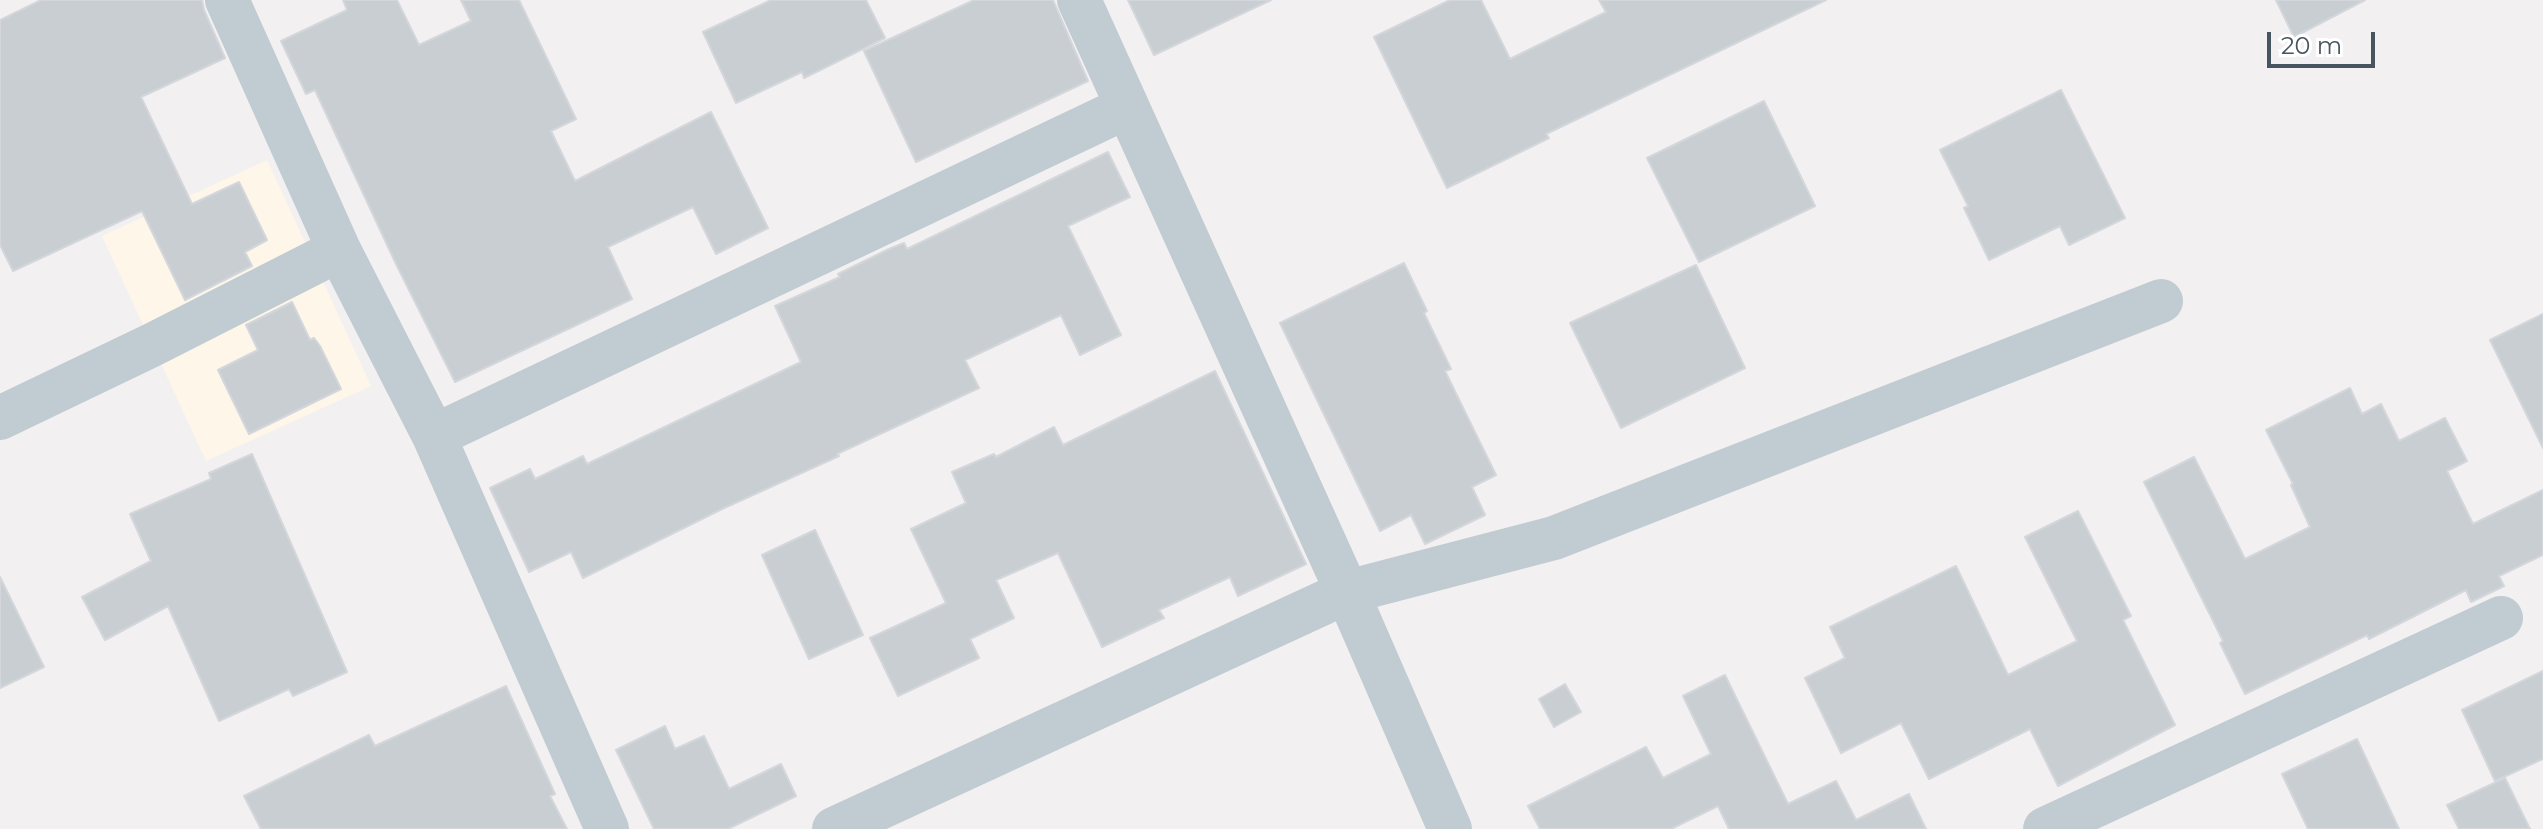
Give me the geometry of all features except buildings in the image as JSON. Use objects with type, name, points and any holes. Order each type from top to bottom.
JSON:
[{"type":"street","points":[[227,0],[339,250],[434,436],[607,829]]},
{"type":"street","points":[[1079,0],[1347,592],[1450,829]]},
{"type":"street","points":[[434,436],[1127,107]]},
{"type":"street","points":[[0,418],[339,250]]},
{"type":"street","points":[[834,829],[1347,592],[1554,538],[2161,301]]},
{"type":"street","points":[[2045,829],[2501,618]]},
{"type":"shaded area","points":[[267,160],[371,386],[206,461],[102,236]]}]
